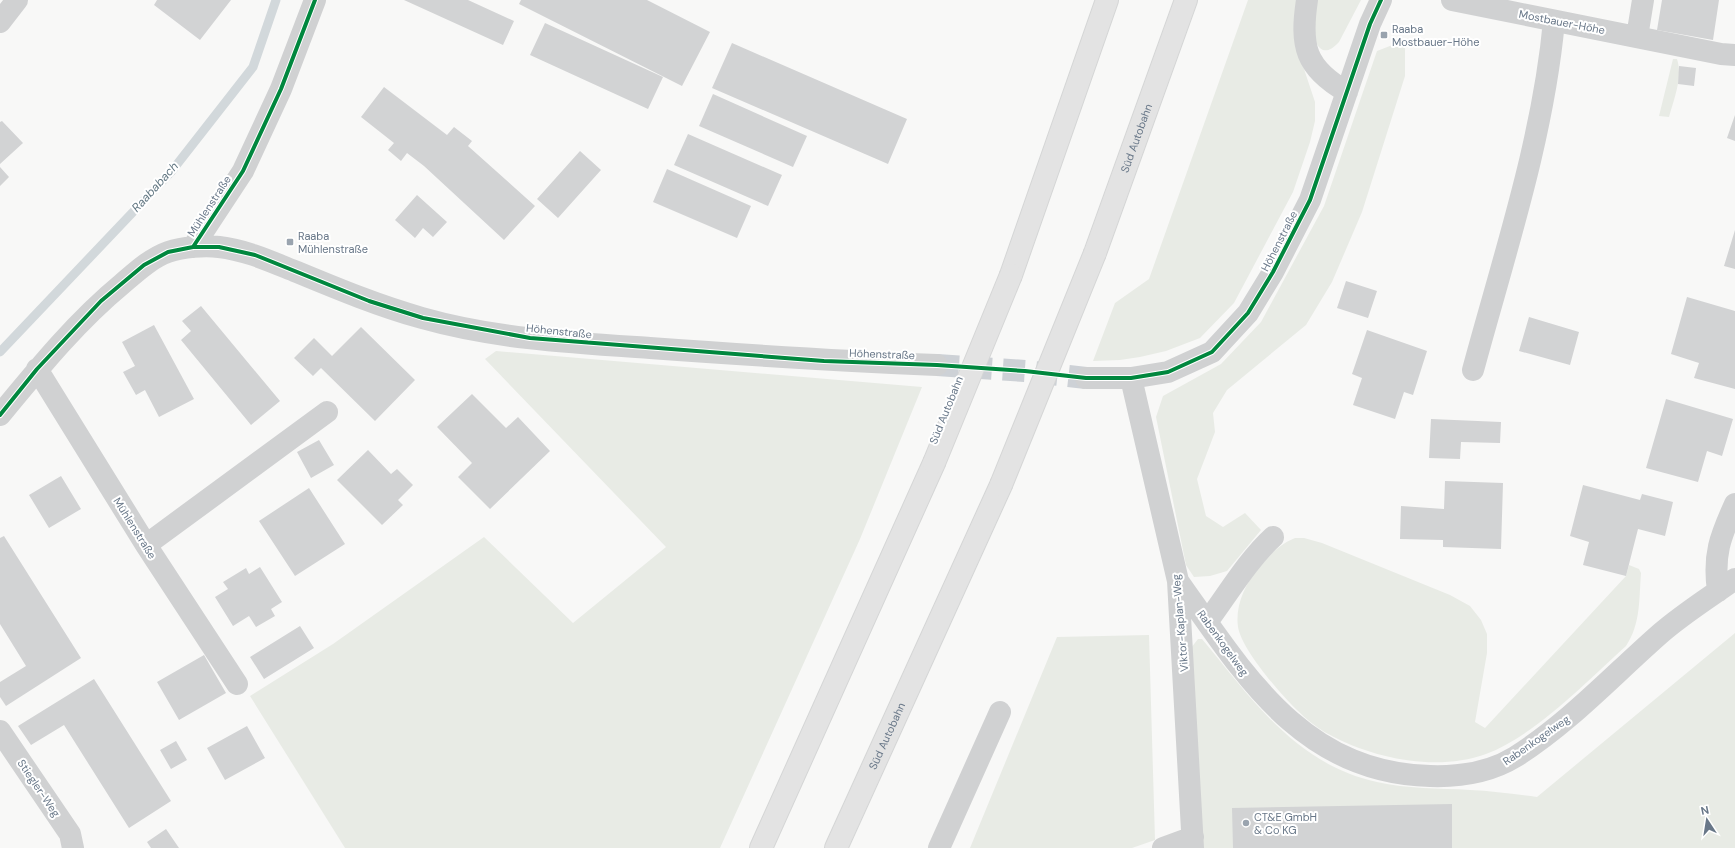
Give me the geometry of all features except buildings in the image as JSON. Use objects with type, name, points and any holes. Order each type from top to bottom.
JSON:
[{"type":"highway","name":"Süd Autobahn","points":[[761,848],[934,463],[1011,275],[1107,0]]},
{"type":"highway","name":"Süd Autobahn","points":[[836,848],[1001,485],[1094,253],[1186,0]]},
{"type":"street","points":[[0,22],[17,0]]},
{"type":"street","name":"Mühlenstraße","points":[[0,415],[37,369],[101,301],[144,266],[168,252],[193,247],[243,171],[281,89],[315,0]]},
{"type":"street","points":[[1307,0],[1304,21],[1304,40],[1309,56],[1318,71],[1329,82],[1346,92]]},
{"type":"street","name":"Höhenstraße","points":[[1086,378],[1131,378],[1168,372],[1212,352],[1248,313],[1273,272],[1310,200],[1370,24],[1381,0]]},
{"type":"street","name":"Mostbauer-Höhe","points":[[1452,0],[1728,54]]},
{"type":"street","points":[[1636,37],[1643,0]]},
{"type":"street","points":[[1473,370],[1528,168],[1545,92],[1554,21]]},
{"type":"street","name":"Höhenstraße","points":[[193,247],[219,247],[255,256],[376,303],[423,318],[487,331],[580,343],[711,353],[824,361],[937,365]]},
{"type":"street","name":"Mühlenstraße","points":[[37,369],[146,545],[237,684]]},
{"type":"street","name":"Viktor-Kaplan-Weg","points":[[1131,378],[1178,581],[1193,842]]},
{"type":"street","points":[[146,545],[328,412]]},
{"type":"street","points":[[1718,591],[1716,562],[1718,548],[1735,504]]},
{"type":"street","points":[[1207,622],[1256,556],[1273,537]]},
{"type":"street","name":"Rabenkogelweg","points":[[1178,581],[1234,660],[1266,699],[1286,719],[1323,747],[1359,763],[1418,776],[1445,776],[1473,774],[1497,766],[1514,757],[1558,727],[1663,631],[1735,579]]},
{"type":"street","points":[[939,848],[1000,712]]},
{"type":"street","name":"Stiegler-Weg","points":[[0,731],[70,834],[73,848]]},
{"type":"street","points":[[1163,848],[1193,842]]},
{"type":"shaded area","points":[[1248,0],[1299,0],[1301,60],[1315,102],[1315,121],[1310,142],[1293,192],[1234,303],[1200,338],[1166,351],[1140,357],[1120,360],[1093,361],[1115,303],[1149,279]]},
{"type":"shaded area","points":[[1315,0],[1361,0],[1339,42],[1327,50],[1322,50],[1319,47],[1314,36],[1312,22]]},
{"type":"shaded area","points":[[1395,44],[1405,47],[1405,76],[1362,212],[1332,282],[1306,325],[1227,390],[1213,413],[1215,432],[1197,479],[1206,516],[1223,527],[1245,513],[1261,530],[1227,571],[1210,576],[1194,577],[1186,565],[1156,417],[1163,396],[1221,364],[1261,322],[1324,206],[1377,51]]},
{"type":"shaded area","points":[[1673,59],[1677,59],[1679,66],[1675,95],[1669,117],[1659,116]]},
{"type":"shaded area","points":[[496,351],[922,387],[860,539],[720,848],[345,848],[250,696],[333,644],[484,537],[573,623],[666,547],[485,359]]},
{"type":"shaded area","points":[[1295,538],[1304,538],[1322,543],[1450,595],[1470,606],[1481,620],[1487,634],[1487,653],[1475,722],[1485,728],[1626,576],[1629,565],[1639,569],[1641,573],[1637,620],[1631,638],[1626,646],[1542,721],[1504,746],[1486,754],[1449,762],[1410,761],[1390,757],[1353,746],[1321,730],[1304,717],[1281,693],[1258,665],[1248,651],[1242,638],[1237,619],[1245,588],[1253,575],[1270,555],[1279,547]]},
{"type":"shaded area","points":[[1735,633],[1735,848],[1202,848],[1191,648],[1198,639],[1202,639],[1258,706],[1299,745],[1322,760],[1348,773],[1377,782],[1400,786],[1487,791],[1537,797]]},
{"type":"shaded area","points":[[1149,635],[1155,840],[1132,848],[970,848],[1057,637]]},
{"type":"waterway","name":"Raababach","points":[[0,352],[171,172],[253,67],[276,0]]},
{"type":"tunnel","points":[[937,365],[1025,371],[1086,378]]},
{"type":"cycle path","points":[[193,247],[243,171],[281,89],[315,0]]},
{"type":"cycle path","points":[[0,415],[37,369],[101,301],[144,265],[168,252],[193,247],[219,247],[255,255],[369,301],[423,318],[530,338],[824,361],[937,365],[1025,371],[1086,378],[1131,378],[1168,372],[1212,352],[1248,313],[1273,272],[1310,200],[1370,24],[1381,0]]},
{"type":"place","name":"Raaba Mostbauer-Höhe","points":[[1384,35]]},
{"type":"place","name":"Raaba Mühlenstraße","points":[[290,242]]},
{"type":"place","name":"CT&E GmbH & Co KG","points":[[1246,823]]}]
